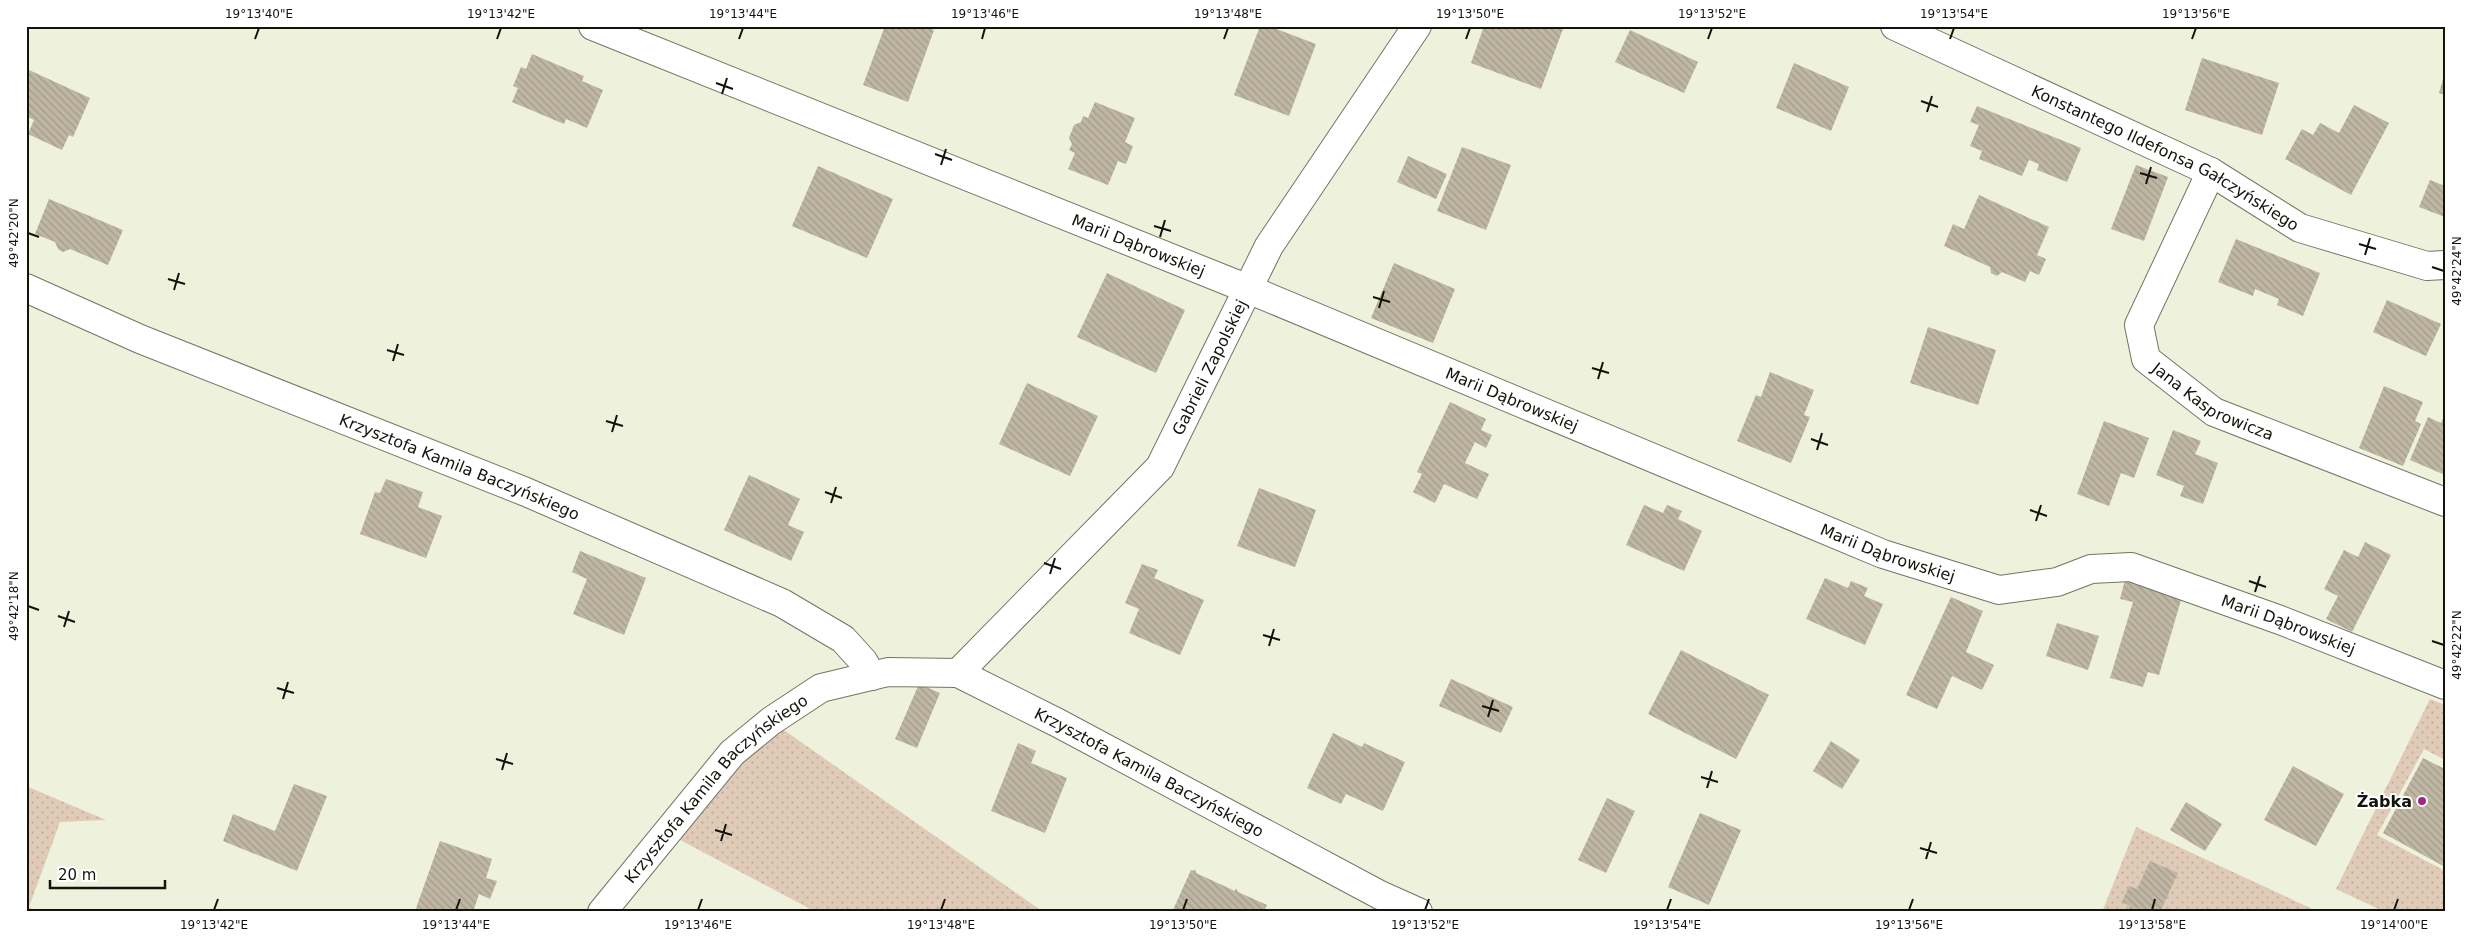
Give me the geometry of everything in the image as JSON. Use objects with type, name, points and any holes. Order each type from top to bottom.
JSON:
[{"type":"street","name":"Marii Dąbrowskiej","points":[[593,26],[1248,289],[1883,554],[1999,590],[2057,582],[2091,569],[2131,567],[2280,620],[2445,685]]},
{"type":"street","name":"Gabrieli Zapolskiej","points":[[958,673],[1160,467],[1269,246],[1417,26]]},
{"type":"street","name":"Konstantego Ildefonsa Gałczyńskiego","points":[[1895,26],[2211,172],[2300,228],[2427,266],[2445,265]]},
{"type":"street","name":"Jana Kasprowicza","points":[[2211,172],[2139,325],[2146,359],[2214,412],[2445,502]]},
{"type":"street","name":"Krzysztofa Kamila Baczyńskiego","points":[[26,288],[140,339],[526,492],[782,603],[843,639],[863,661],[872,676]]},
{"type":"street","name":"Krzysztofa Kamila Baczyńskiego","points":[[602,912],[732,753],[771,721],[821,688],[888,672],[958,673],[1380,895],[1418,912]]},
{"type":"shaded area","points":[[2430,699],[2445,705],[2445,760],[2424,749],[2377,835],[2445,871],[2445,912],[2385,912],[2336,889]]},
{"type":"shaded area","points":[[771,721],[1039,909],[1047,912],[816,912],[667,833]]},
{"type":"shaded area","points":[[26,786],[106,820],[60,822],[29,907],[38,912],[26,912]]},
{"type":"shaded area","points":[[2136,827],[2319,912],[2102,912]]},
{"type":"building","points":[[885,26],[924,26],[934,30],[908,102],[863,85]]},
{"type":"building","points":[[1260,26],[1269,26],[1316,44],[1289,116],[1234,95]]},
{"type":"building","points":[[1484,26],[1564,26],[1541,89],[1471,63]]},
{"type":"building","points":[[1630,30],[1698,62],[1684,93],[1615,62]]},
{"type":"building","points":[[532,54],[584,76],[582,81],[603,90],[587,128],[566,119],[564,124],[512,102],[518,88],[513,86],[521,67],[526,69]]},
{"type":"building","points":[[2202,58],[2279,83],[2262,135],[2185,110]]},
{"type":"building","points":[[1794,63],[1849,87],[1831,131],[1776,108]]},
{"type":"building","points":[[29,70],[90,98],[73,137],[69,135],[62,150],[28,134],[34,120],[26,116],[26,76]]},
{"type":"building","points":[[2445,75],[2445,95],[2439,93]]},
{"type":"building","points":[[1095,102],[1135,118],[1125,142],[1133,146],[1126,164],[1118,161],[1108,185],[1068,169],[1075,153],[1069,150],[1072,144],[1069,138],[1074,125],[1081,122],[1083,116],[1088,118]]},
{"type":"building","points":[[2354,105],[2389,123],[2351,195],[2285,159],[2302,129],[2313,135],[2320,123],[2339,133]]},
{"type":"building","points":[[1977,106],[2081,148],[2067,182],[2037,170],[2039,164],[2029,160],[2022,176],[1979,159],[1982,151],[1970,146],[1979,125],[1970,122]]},
{"type":"building","points":[[1462,147],[1511,165],[1486,230],[1437,211]]},
{"type":"building","points":[[1408,156],[1447,174],[1436,199],[1397,182]]},
{"type":"building","points":[[2136,165],[2168,177],[2144,241],[2111,229]]},
{"type":"building","points":[[818,166],[893,199],[867,258],[792,226]]},
{"type":"building","points":[[2430,180],[2445,186],[2445,217],[2419,207]]},
{"type":"building","points":[[1979,195],[2049,227],[2037,255],[2046,259],[2039,275],[2030,271],[2025,282],[2002,272],[1997,276],[1991,273],[1990,267],[1944,246],[1953,224],[1964,229]]},
{"type":"building","points":[[49,199],[123,230],[108,265],[70,249],[63,252],[58,249],[55,242],[35,234]]},
{"type":"building","points":[[2236,239],[2320,273],[2303,316],[2277,305],[2279,299],[2255,289],[2253,296],[2218,282]]},
{"type":"building","points":[[1394,263],[1455,289],[1433,343],[1371,318]]},
{"type":"building","points":[[1107,273],[1185,310],[1156,373],[1077,337]]},
{"type":"building","points":[[2387,300],[2441,324],[2426,356],[2373,332]]},
{"type":"building","points":[[1928,327],[1996,350],[1978,405],[1910,383]]},
{"type":"building","points":[[1770,372],[1814,390],[1804,415],[1810,417],[1791,463],[1737,441],[1756,395],[1761,397]]},
{"type":"building","points":[[1027,383],[1098,416],[1070,476],[999,444]]},
{"type":"building","points":[[2384,386],[2423,402],[2415,421],[2421,424],[2403,466],[2359,448]]},
{"type":"building","points":[[1450,402],[1486,419],[1481,430],[1492,435],[1486,448],[1475,442],[1465,463],[1489,474],[1477,499],[1444,484],[1435,503],[1413,492],[1422,474],[1417,472]]},
{"type":"building","points":[[2445,414],[2445,475],[2410,460],[2428,417],[2441,423]]},
{"type":"building","points":[[2104,421],[2149,438],[2134,478],[2121,473],[2109,506],[2077,494]]},
{"type":"building","points":[[2173,430],[2201,441],[2195,454],[2218,463],[2203,504],[2180,496],[2184,486],[2156,475]]},
{"type":"building","points":[[749,475],[800,499],[788,525],[804,532],[791,561],[724,530]]},
{"type":"building","points":[[386,479],[423,492],[418,507],[442,516],[426,558],[360,534],[375,492],[380,493]]},
{"type":"building","points":[[1259,488],[1316,510],[1295,567],[1237,546]]},
{"type":"building","points":[[1644,505],[1663,513],[1667,505],[1682,511],[1678,519],[1702,531],[1684,571],[1626,545]]},
{"type":"building","points":[[2365,542],[2391,555],[2352,632],[2326,619],[2338,596],[2324,589],[2344,550],[2358,557]]},
{"type":"building","points":[[580,551],[646,578],[624,635],[573,614],[587,579],[572,572]]},
{"type":"building","points":[[1142,564],[1158,570],[1154,578],[1204,600],[1180,655],[1129,633],[1139,609],[1125,603]]},
{"type":"building","points":[[1825,578],[1848,588],[1851,581],[1868,588],[1864,596],[1883,604],[1865,645],[1806,619]]},
{"type":"building","points":[[2125,580],[2182,597],[2159,675],[2148,672],[2143,687],[2110,678],[2133,602],[2120,599]]},
{"type":"building","points":[[1951,597],[1983,611],[1966,652],[1994,665],[1982,690],[1952,676],[1937,709],[1906,695]]},
{"type":"building","points":[[2057,623],[2099,636],[2088,670],[2046,656]]},
{"type":"building","points":[[1681,650],[1769,695],[1736,759],[1648,714]]},
{"type":"building","points":[[1451,679],[1513,707],[1501,733],[1439,706]]},
{"type":"building","points":[[919,684],[940,693],[917,748],[895,739]]},
{"type":"building","points":[[1333,733],[1362,747],[1364,743],[1405,762],[1383,811],[1346,794],[1341,804],[1307,788]]},
{"type":"building","points":[[1831,741],[1860,760],[1842,789],[1813,771]]},
{"type":"building","points":[[1018,743],[1036,751],[1031,763],[1067,778],[1045,833],[991,811]]},
{"type":"building","name":"Żabka","points":[[2423,758],[2445,769],[2445,867],[2383,833]]},
{"type":"building","points":[[2293,766],[2344,794],[2316,846],[2264,820]]},
{"type":"building","points":[[294,784],[327,796],[297,871],[223,841],[233,814],[275,831]]},
{"type":"building","points":[[1607,798],[1635,811],[1606,873],[1578,860]]},
{"type":"building","points":[[2186,802],[2222,824],[2205,851],[2170,830]]},
{"type":"building","points":[[1700,813],[1741,830],[1709,905],[1668,887]]},
{"type":"building","points":[[440,841],[492,859],[486,878],[497,881],[490,899],[479,894],[473,912],[415,911]]},
{"type":"building","points":[[2150,861],[2178,873],[2160,912],[2127,912],[2130,906],[2122,902],[2129,886],[2137,889]]},
{"type":"building","points":[[1195,869],[1196,873],[1235,891],[1236,888],[1238,892],[1267,905],[1264,912],[1172,912],[1191,870],[1194,871]]},
{"type":"place","name":"Żabka","points":[[2422,801]]}]
